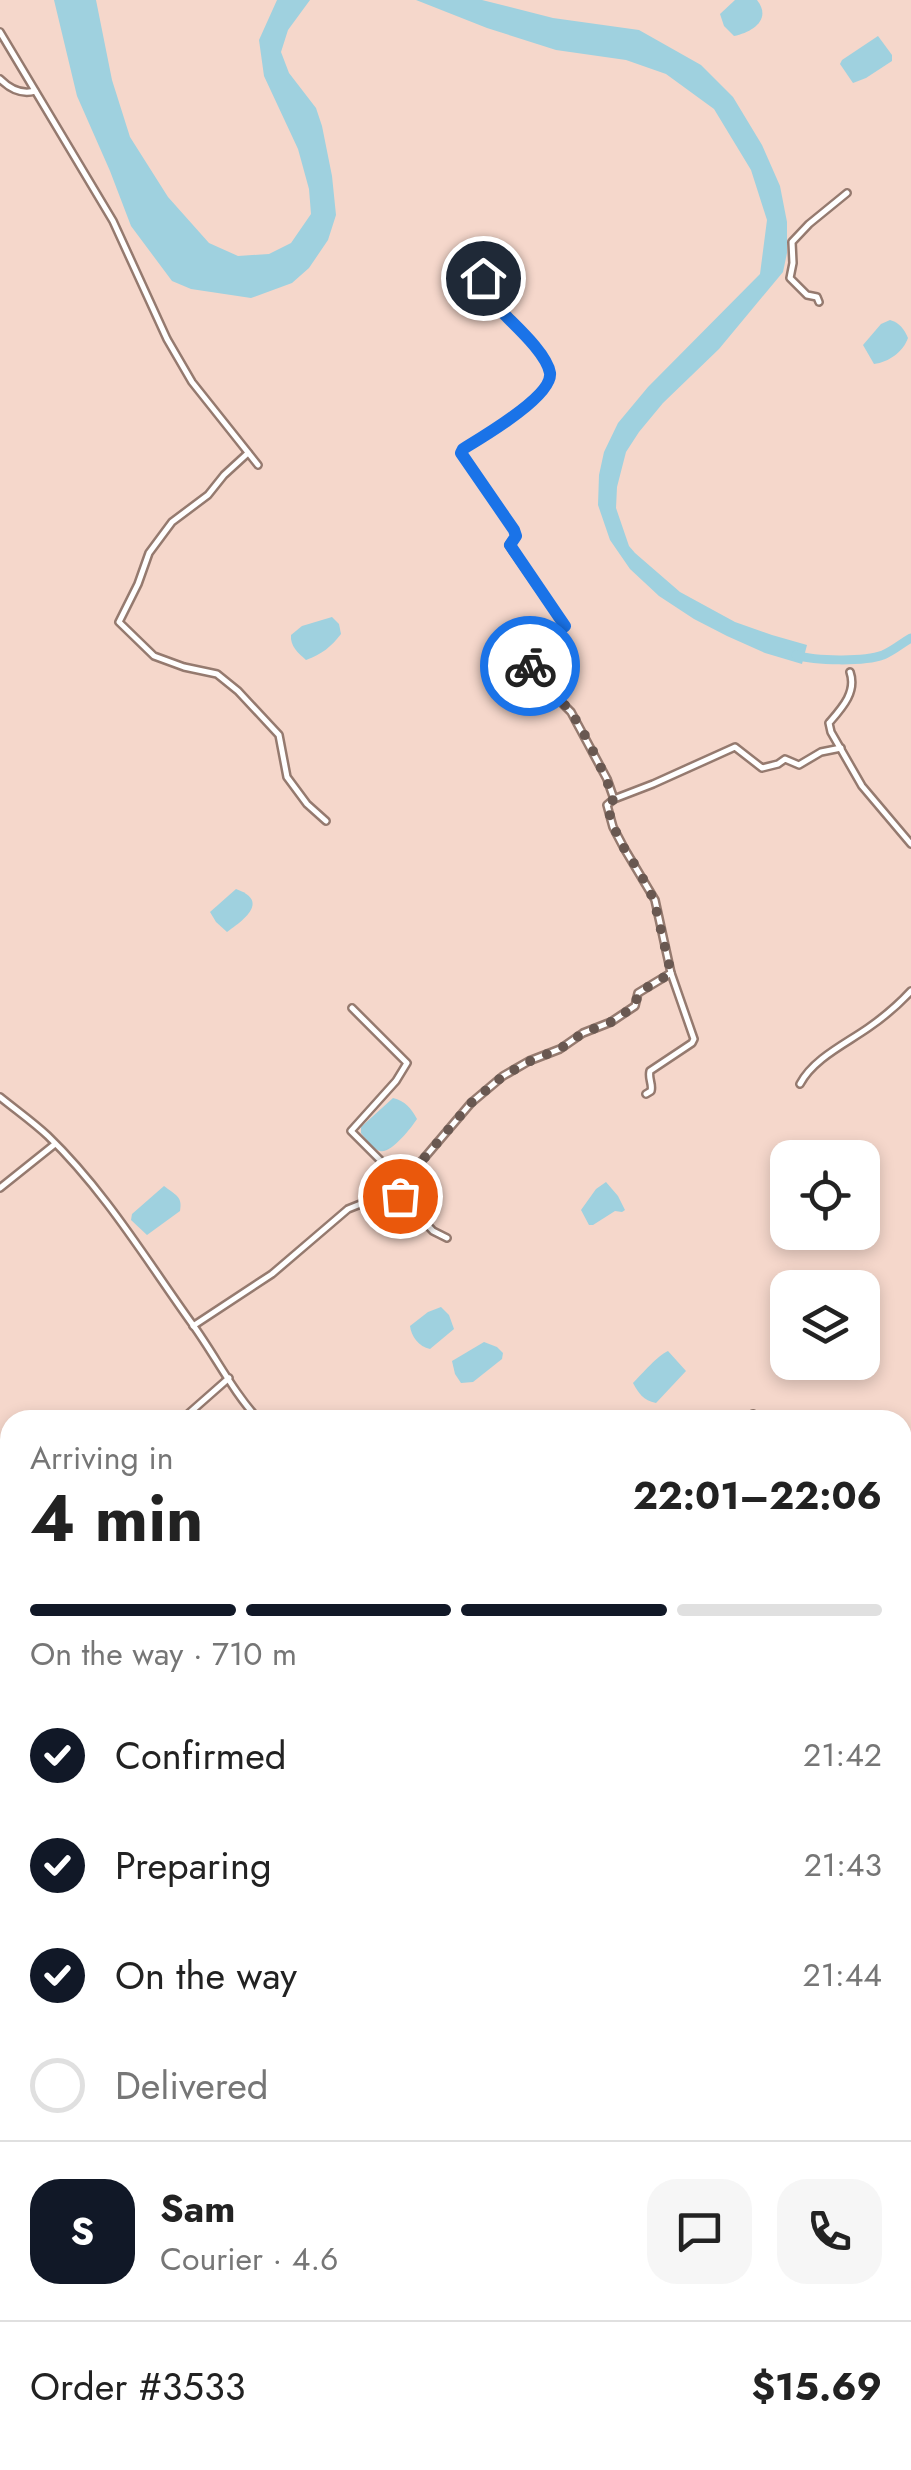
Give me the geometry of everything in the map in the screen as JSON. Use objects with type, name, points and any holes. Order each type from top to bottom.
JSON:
[{"type":"street","points":[[0,32],[112,221],[167,339],[192,382],[258,465]]},
{"type":"street","points":[[0,79],[25,94],[35,91]]},
{"type":"street","points":[[819,302],[790,278],[792,242],[847,193]]},
{"type":"street","points":[[483,278],[491,300],[539,352],[550,373],[548,385],[508,421],[461,453],[514,530],[516,536],[510,545],[565,626],[525,657],[542,683],[571,712],[614,799]]},
{"type":"street","points":[[248,453],[208,495],[172,522],[149,554],[119,622],[154,656],[184,668],[217,674],[238,690],[279,736],[287,777],[307,804],[326,820]]},
{"type":"street","points":[[850,672],[853,688],[830,723],[831,732],[862,786],[911,844]]},
{"type":"street","points":[[646,1094],[652,1086],[650,1071],[694,1039],[671,973],[654,900],[613,826],[607,805],[735,747],[762,768],[785,760],[799,765],[821,752],[840,748]]},
{"type":"street","points":[[193,1326],[272,1274],[348,1210],[383,1195],[420,1163],[471,1103],[503,1076],[611,1022],[635,1006],[638,993],[671,973]]},
{"type":"street","points":[[800,1084],[806,1072],[871,1026],[911,991]]},
{"type":"street","points":[[352,1008],[407,1063],[351,1131],[381,1160],[394,1186],[422,1220],[447,1238]]},
{"type":"street","points":[[0,1097],[55,1144],[122,1224],[250,1410]]},
{"type":"street","points":[[0,1188],[55,1144]]},
{"type":"street","points":[[194,1410],[229,1378]]},
{"type":"water","points":[[54,0],[96,0],[112,80],[130,137],[168,197],[209,243],[238,256],[269,254],[291,243],[311,214],[298,149],[264,76],[259,40],[277,0],[310,0],[288,30],[281,52],[289,73],[316,108],[332,176],[336,215],[328,240],[309,268],[292,283],[251,298],[191,289],[172,281],[131,226],[77,96]]},
{"type":"water","points":[[416,0],[482,0],[553,18],[639,30],[701,65],[733,97],[762,145],[780,186],[787,222],[783,272],[719,349],[639,432],[626,452],[616,508],[629,546],[680,592],[735,622],[807,645],[802,664],[727,636],[659,596],[630,569],[610,540],[598,505],[604,452],[618,423],[648,387],[760,274],[767,220],[751,170],[714,109],[666,74],[626,60],[556,50]]},
{"type":"water","points":[[735,0],[757,0],[762,13],[754,28],[734,36],[724,26],[720,14]]},
{"type":"water","points":[[878,36],[892,61],[853,83],[840,64],[842,60]]},
{"type":"water","points":[[890,320],[908,338],[895,356],[874,364],[863,345],[881,324]]},
{"type":"water","points":[[332,617],[341,634],[326,650],[306,660],[293,646],[291,635],[302,626]]},
{"type":"water","points":[[236,889],[246,894],[253,905],[227,932],[210,912]]},
{"type":"water","points":[[393,1098],[407,1106],[417,1119],[395,1145],[380,1151],[361,1133],[361,1127]]},
{"type":"water","points":[[606,1182],[625,1210],[589,1225],[581,1210]]},
{"type":"water","points":[[164,1186],[179,1199],[180,1211],[147,1235],[131,1220],[132,1214]]},
{"type":"water","points":[[441,1307],[454,1329],[430,1349],[426,1348],[416,1340],[410,1326]]},
{"type":"water","points":[[484,1342],[497,1347],[503,1353],[502,1359],[473,1382],[461,1383],[452,1361]]},
{"type":"water","points":[[668,1351],[686,1371],[656,1403],[642,1396],[633,1383]]},
{"type":"waterway","points":[[796,655],[864,659],[887,653],[911,638]]},
{"type":"way so far","points":[[400,1196],[394,1186],[420,1163],[471,1103],[503,1076],[611,1022],[635,1006],[638,993],[671,973],[654,900],[613,826],[607,805],[614,799],[606,779],[571,712],[530,666]]},
{"type":"route","points":[[483,278],[491,300],[539,352],[550,373],[548,385],[508,421],[461,453],[514,530],[516,536],[510,545],[565,626],[525,657],[530,666]]}]
